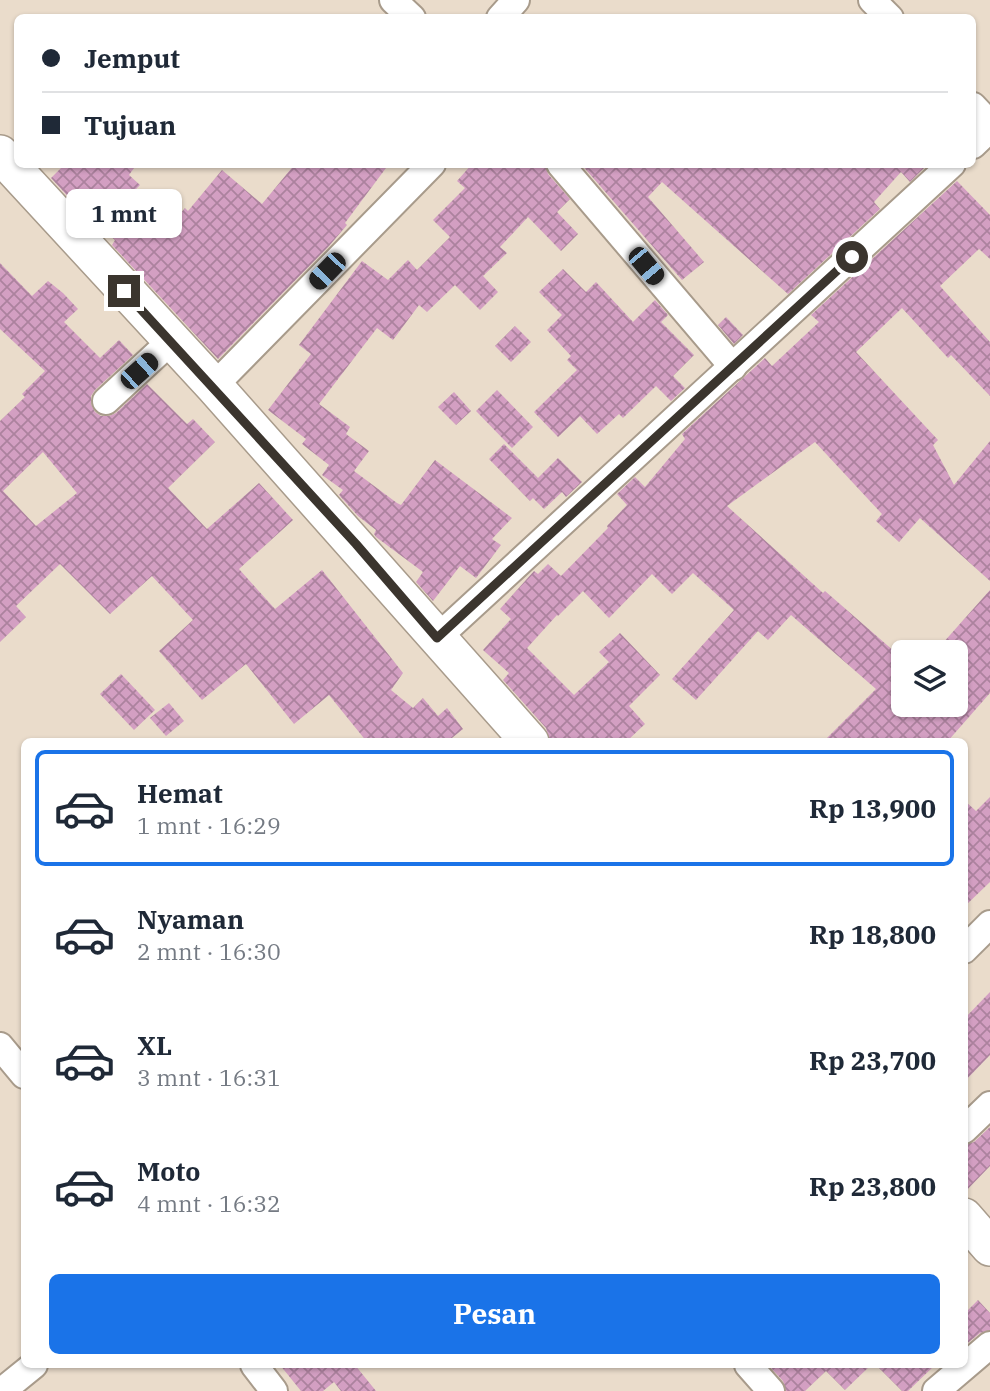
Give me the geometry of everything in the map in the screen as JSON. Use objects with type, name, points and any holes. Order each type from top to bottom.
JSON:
[{"type":"main road","points":[[0,154],[214,386],[526,738]]},
{"type":"main road","points":[[968,1222],[990,1247]]},
{"type":"street","points":[[393,0],[408,14]]},
{"type":"street","points":[[504,14],[516,0]]},
{"type":"street","points":[[872,0],[886,14]]},
{"type":"street","points":[[976,110],[990,126],[976,142]]},
{"type":"street","points":[[214,386],[421,168]]},
{"type":"street","points":[[563,168],[733,367]]},
{"type":"street","points":[[437,638],[948,168]]},
{"type":"street","points":[[106,401],[171,341]]},
{"type":"street","points":[[968,946],[990,924]]},
{"type":"street","points":[[0,1046],[21,1071]]},
{"type":"street","points":[[968,1125],[990,1105]]},
{"type":"street","points":[[968,1364],[990,1345]]},
{"type":"street","points":[[2,1391],[30,1368]]},
{"type":"street","points":[[256,1368],[274,1391]]},
{"type":"street","points":[[751,1368],[771,1391]]},
{"type":"street","points":[[936,1391],[963,1368]]},
{"type":"building","points":[[61,168],[134,168],[129,175],[140,185],[135,190],[173,222],[185,208],[188,211],[222,170],[262,204],[292,168],[386,168],[345,223],[347,225],[329,246],[218,359],[112,245],[115,240],[86,216],[51,178]]},
{"type":"building","points":[[468,168],[546,168],[548,174],[570,199],[557,212],[578,234],[561,251],[528,217],[500,247],[507,253],[483,276],[498,292],[480,310],[455,285],[427,312],[419,305],[393,340],[377,328],[319,404],[350,427],[346,434],[369,451],[354,471],[397,503],[401,505],[435,460],[512,518],[492,539],[501,545],[476,578],[460,566],[433,601],[416,582],[423,572],[376,537],[376,530],[358,516],[339,495],[343,490],[322,475],[329,465],[302,444],[306,439],[268,410],[311,354],[299,345],[362,261],[388,280],[408,260],[417,270],[450,237],[433,220],[465,188],[457,181]]},
{"type":"building","points":[[584,168],[924,168],[910,182],[901,172],[874,202],[880,209],[788,294],[662,182],[648,197],[704,262],[682,280]]},
{"type":"building","points":[[957,181],[990,215],[990,259],[979,249],[940,286],[990,342],[990,396],[951,355],[948,358],[902,308],[856,352],[938,440],[933,445],[954,485],[990,441],[990,581],[920,518],[899,542],[876,521],[882,514],[815,442],[727,506],[823,593],[825,591],[891,649],[891,717],[968,717],[968,640],[946,640],[990,590],[990,693],[951,738],[827,738],[876,689],[791,615],[768,640],[758,631],[696,700],[672,679],[734,610],[693,573],[672,594],[652,574],[609,618],[583,591],[527,648],[574,695],[609,662],[599,652],[620,633],[660,675],[629,706],[645,724],[630,738],[549,738],[546,728],[503,680],[509,673],[483,650],[511,619],[500,609],[534,571],[538,574],[548,564],[561,576],[627,505],[617,494],[635,477],[645,487],[685,439],[682,434],[765,358],[772,366],[819,322],[811,315]]},
{"type":"building","points":[[0,263],[32,296],[48,281],[63,293],[78,309],[64,322],[100,358],[119,340],[133,355],[91,396],[95,412],[101,416],[116,413],[147,384],[187,424],[193,419],[215,442],[168,488],[207,529],[259,483],[293,520],[239,569],[275,609],[322,570],[403,673],[391,690],[413,708],[423,698],[438,716],[447,708],[463,729],[452,738],[364,738],[329,695],[294,724],[246,664],[202,700],[159,651],[193,620],[152,576],[110,614],[60,564],[16,606],[26,617],[0,642],[0,421],[25,397],[22,394],[45,371],[0,329]],"holes":[[[43,452],[77,493],[36,526],[3,491]]]},
{"type":"building","points":[[563,269],[586,292],[596,282],[633,322],[655,300],[668,315],[661,322],[694,355],[673,376],[685,388],[671,401],[656,386],[623,418],[619,414],[597,434],[580,416],[558,437],[534,412],[577,370],[567,360],[571,356],[547,330],[562,315],[539,292]]},
{"type":"building","points":[[726,317],[743,335],[734,344],[718,325]]},
{"type":"building","points":[[515,326],[531,342],[511,362],[495,346]]},
{"type":"building","points":[[497,390],[533,427],[512,448],[476,411]]},
{"type":"building","points":[[454,392],[471,411],[456,425],[438,407]]},
{"type":"building","points":[[504,444],[538,478],[558,458],[582,482],[566,497],[562,492],[544,509],[533,498],[530,501],[489,459]]},
{"type":"building","points":[[121,674],[155,710],[134,730],[100,694]]},
{"type":"building","points":[[169,703],[184,721],[166,736],[150,718]]},
{"type":"building","points":[[990,797],[990,882],[968,903],[968,804],[976,811]]},
{"type":"building","points":[[990,992],[990,1055],[968,1078],[968,1015]]},
{"type":"building","points":[[990,1127],[990,1166],[968,1189],[968,1144],[974,1142]]},
{"type":"building","points":[[978,1300],[990,1313],[990,1330],[980,1333],[968,1343],[968,1310]]},
{"type":"building","points":[[282,1368],[357,1368],[376,1391],[341,1391],[334,1382],[323,1391],[301,1391]]},
{"type":"building","points":[[771,1368],[868,1368],[845,1390],[826,1371],[805,1391],[786,1391],[783,1381]]},
{"type":"building","points":[[879,1368],[932,1368],[908,1391],[902,1391]]},
{"type":"route","points":[[124,291],[214,386],[437,638],[852,257]]}]
